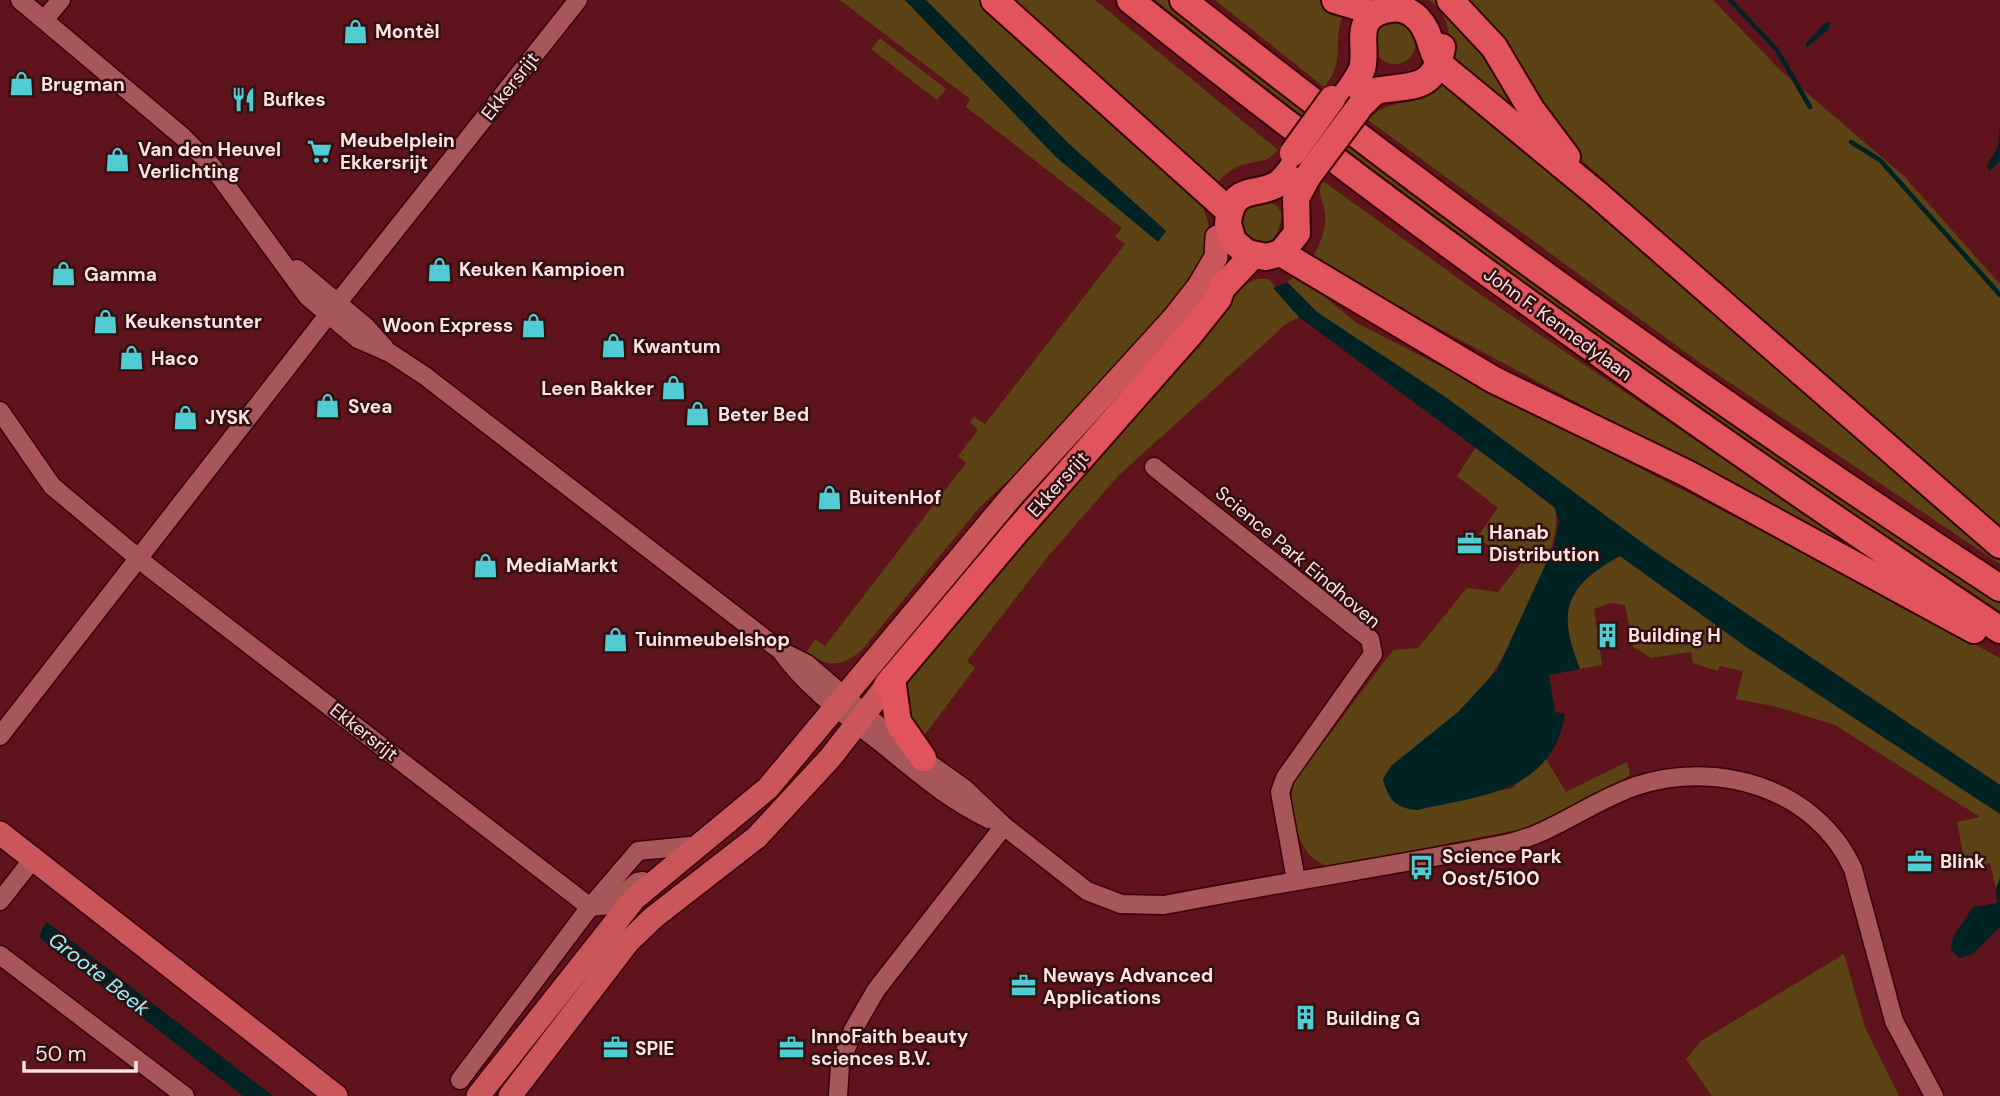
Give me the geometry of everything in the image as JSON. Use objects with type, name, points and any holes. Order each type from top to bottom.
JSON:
[{"type":"highway","points":[[994,0],[1225,207],[1234,245],[1266,257],[1281,253],[1297,233],[1296,167]]},
{"type":"highway","name":"John F. Kennedylaan","points":[[1130,0],[1342,167],[1491,276],[1766,472],[2000,630]]},
{"type":"highway","name":"John F. Kennedylaan","points":[[1183,0],[1364,141],[1571,293],[1802,455],[2000,587]]},
{"type":"highway","points":[[1335,0],[1368,4]]},
{"type":"highway","points":[[1349,96],[1406,89],[1420,83],[1438,62],[1442,47],[1440,29],[1429,10],[1415,0]]},
{"type":"highway","points":[[1450,0],[1494,47],[1554,143],[1597,194]]},
{"type":"highway","points":[[1349,96],[1350,67],[1347,45],[1350,27],[1368,4]]},
{"type":"highway","points":[[1225,207],[1244,194],[1276,184],[1296,167],[1349,96],[1362,69],[1363,31],[1372,17],[1381,12],[1402,9],[1412,13],[1424,27],[1430,49],[1438,62],[1597,194],[2000,545]]},
{"type":"highway","name":"Ekkersrijt","points":[[890,682],[1209,293],[1222,288],[1234,245]]},
{"type":"highway","points":[[1281,253],[1317,272],[1324,280]]},
{"type":"highway","points":[[1209,293],[1250,272],[1288,268],[1324,280],[1494,380],[1688,474],[2000,643]]},
{"type":"highway","points":[[890,682],[898,722],[923,758]]},
{"type":"main road","name":"Ekkersrijt","points":[[478,1096],[604,933],[634,899],[768,788],[1011,497],[1115,386],[1209,293],[1216,257],[1234,245]]},
{"type":"main road","name":"Ekkersrijt","points":[[510,1096],[628,942],[662,910],[757,837],[800,793],[890,682]]},
{"type":"main road","points":[[0,833],[29,864],[311,1096]]},
{"type":"main road","points":[[0,849],[29,864],[336,1096]]},
{"type":"street","points":[[20,0],[183,137],[212,166],[274,250],[332,309],[366,327],[390,353],[425,376],[782,651],[807,663],[840,701],[956,804],[1004,826]]},
{"type":"street","points":[[44,20],[61,0]]},
{"type":"street","name":"Ekkersrijt","points":[[0,736],[137,557],[578,0]]},
{"type":"street","name":"Ekkersrijt","points":[[0,411],[52,486],[137,557],[590,907],[610,905],[637,882],[659,879]]},
{"type":"street","name":"Science Park Eindhoven","points":[[1154,467],[1370,639],[1373,654],[1285,778],[1280,792],[1296,880]]},
{"type":"street","points":[[861,719],[923,758],[964,788],[1004,826],[1087,891],[1121,904],[1164,905],[1508,844],[1635,786],[1657,781],[1699,775],[1741,780],[1770,790],[1813,814],[1843,846],[1853,869],[1895,1021],[1934,1096]]},
{"type":"street","points":[[838,1096],[840,1065],[853,1030],[876,990],[1004,826]]},
{"type":"street","points":[[460,1080],[590,907],[638,851],[700,845]]},
{"type":"street","points":[[0,901],[29,864]]},
{"type":"street","points":[[0,955],[185,1096]]},
{"type":"shaded area","points":[[840,0],[905,0],[954,51],[1166,231],[1069,144],[926,0],[980,0],[1197,196],[1210,232],[1202,269],[1068,424],[979,508],[861,651],[834,664],[821,661],[806,652],[816,639],[825,646],[966,463],[958,456],[978,430],[970,423],[974,417],[985,424],[1125,244],[1115,237],[1122,228],[966,107],[970,99]]},
{"type":"shaded area","points":[[1010,0],[1095,0],[1278,150],[1266,160],[1235,168],[1218,182]]},
{"type":"shaded area","points":[[1155,0],[1172,0],[2000,597],[2000,611],[1784,466],[1570,316],[1361,161]]},
{"type":"shaded area","points":[[1215,0],[1322,0],[1343,15],[1338,35],[1337,61],[1331,78],[1324,87]]},
{"type":"shaded area","points":[[1429,0],[1440,0],[1465,23],[1552,148],[1452,58],[1445,19]]},
{"type":"shaded area","points":[[1460,0],[1713,0],[1780,70],[1904,176],[2000,284],[2000,531],[1559,140]]},
{"type":"shaded area","points":[[1395,22],[1410,28],[1416,43],[1410,58],[1395,64],[1380,58],[1374,43],[1380,28]]},
{"type":"shaded area","points":[[880,38],[946,89],[937,100],[871,49]]},
{"type":"shaded area","points":[[1443,82],[2000,554],[2000,564],[1699,362],[1368,120],[1385,107],[1422,97]]},
{"type":"shaded area","points":[[1323,181],[1484,297],[1885,568],[1371,292],[1313,257],[1325,225],[1320,193]]},
{"type":"shaded area","points":[[1267,201],[1276,205],[1283,214],[1275,241],[1255,243],[1244,234],[1241,221],[1250,205]]},
{"type":"shaded area","points":[[1294,277],[1314,288],[1355,322],[1823,562],[2000,658],[2000,785],[1648,547],[1317,312],[1287,282]]},
{"type":"shaded area","points":[[1257,279],[1269,279],[1299,317],[1286,324],[1119,475],[1045,560],[967,661],[975,668],[920,741],[908,727],[905,676],[1017,543],[1243,285]]},
{"type":"shaded area","points":[[1476,447],[1555,508],[1556,526],[1551,549],[1529,606],[1487,682],[1455,716],[1391,766],[1417,810],[1512,788],[1546,759],[1566,792],[1627,762],[1630,774],[1622,781],[1527,828],[1327,867],[1311,856],[1296,829],[1292,808],[1295,780],[1393,650],[1418,648],[1467,588],[1498,592],[1530,551],[1500,547],[1496,551],[1477,537],[1498,508],[1457,476]]},
{"type":"shaded area","points":[[1620,556],[1748,648],[2000,814],[2000,878],[1996,889],[1990,863],[1970,867],[1969,863],[1965,863],[1957,822],[1980,817],[1835,725],[1774,706],[1736,699],[1743,671],[1720,666],[1718,671],[1693,663],[1691,652],[1651,658],[1633,647],[1625,605],[1610,603],[1594,609],[1602,665],[1580,669],[1569,632],[1570,603],[1587,579]]},
{"type":"shaded area","points":[[1844,954],[1865,1027],[1899,1096],[1712,1096],[1686,1059],[1701,1041]]},
{"type":"water","points":[[905,0],[926,0],[1069,144],[1166,231],[1158,242],[1056,157]]},
{"type":"water","points":[[1830,22],[1828,30],[1806,48],[1806,43],[1825,23]]},
{"type":"water","points":[[2000,125],[2000,161],[1989,171],[1987,166],[1998,146]]},
{"type":"water","points":[[1287,282],[1317,312],[1447,398],[1648,547],[2000,785],[2000,814],[1748,648],[1620,556],[1587,578],[1570,603],[1569,632],[1580,669],[1549,675],[1555,712],[1565,714],[1558,740],[1546,760],[1530,775],[1488,794],[1417,810],[1398,805],[1390,798],[1383,779],[1391,766],[1458,712],[1497,670],[1554,546],[1559,521],[1555,508],[1531,489],[1299,317],[1273,288]]},
{"type":"water","points":[[2000,878],[2000,927],[1973,954],[1960,958],[1951,950],[1953,937],[1973,907],[1997,903],[1996,889]]},
{"type":"water","name":"Groote Beek","points":[[47,922],[273,1096],[243,1096],[40,938],[41,930]]},
{"type":"waterway","points":[[1730,0],[1777,50],[1810,107]]},
{"type":"waterway","points":[[1851,142],[1880,160],[2000,295]]},
{"type":"place","name":"Montèl","points":[[355,31]]},
{"type":"place","name":"Brugman","points":[[21,84]]},
{"type":"place","name":"Bufkes","points":[[243,99]]},
{"type":"place","name":"Meubelplein Ekkersrijt","points":[[320,151]]},
{"type":"place","name":"Van den Heuvel Verlichting","points":[[118,160]]},
{"type":"place","name":"Keuken Kampioen","points":[[439,269]]},
{"type":"place","name":"Gamma","points":[[64,274]]},
{"type":"place","name":"Keukenstunter","points":[[105,321]]},
{"type":"place","name":"Woon Express","points":[[533,325]]},
{"type":"place","name":"Kwantum","points":[[613,346]]},
{"type":"place","name":"Haco","points":[[131,358]]},
{"type":"place","name":"Leen Bakker","points":[[674,388]]},
{"type":"place","name":"Svea","points":[[328,406]]},
{"type":"place","name":"Beter Bed","points":[[698,414]]},
{"type":"place","name":"JYSK","points":[[185,417]]},
{"type":"place","name":"BuitenHof","points":[[829,497]]},
{"type":"place","name":"Hanab Distribution","points":[[1469,543]]},
{"type":"place","name":"MediaMarkt","points":[[486,565]]},
{"type":"place","name":"Building H","points":[[1608,635]]},
{"type":"place","name":"Tuinmeubelshop","points":[[615,639]]},
{"type":"place","name":"Blink","points":[[1920,861]]},
{"type":"place","name":"Science Park Oost/5100","points":[[1422,867]]},
{"type":"place","name":"Neways Advanced Applications","points":[[1023,986]]},
{"type":"place","name":"Building G","points":[[1306,1018]]},
{"type":"place","name":"InnoFaith beauty sciences B.V.","points":[[791,1047]]},
{"type":"place","name":"SPIE","points":[[615,1048]]}]
